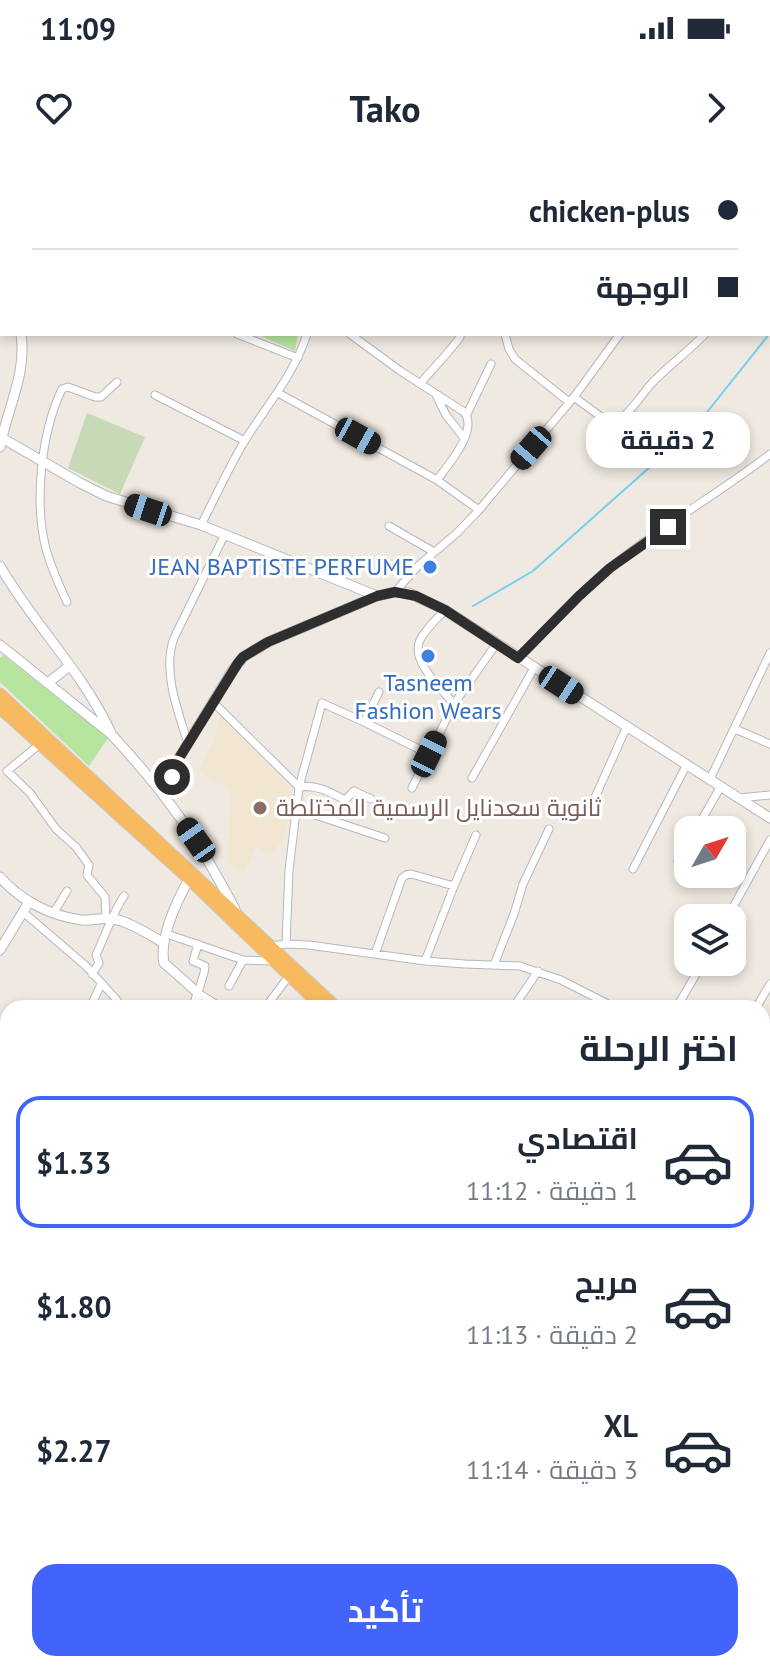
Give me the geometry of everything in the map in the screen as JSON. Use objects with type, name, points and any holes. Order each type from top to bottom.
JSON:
[{"type":"highway","points":[[0,694],[237,915],[289,976],[314,1000]]},
{"type":"highway","points":[[0,708],[270,954],[327,1000]]},
{"type":"street","points":[[21,336],[22,365],[1,441],[106,496],[201,525],[377,596]]},
{"type":"street","points":[[242,336],[298,358]]},
{"type":"street","points":[[201,525],[245,441],[298,358],[306,336]]},
{"type":"street","points":[[353,336],[467,414],[470,422],[464,438],[437,480]]},
{"type":"street","points":[[506,336],[515,359],[571,399],[609,421],[618,421],[625,415],[654,381],[703,336]]},
{"type":"street","points":[[395,592],[418,566],[479,510],[618,336]]},
{"type":"street","points":[[420,384],[460,337]]},
{"type":"street","points":[[467,414],[491,364]]},
{"type":"street","points":[[67,602],[43,536],[41,461],[62,389],[68,387],[101,397],[117,382]]},
{"type":"street","points":[[278,393],[437,480],[479,510]]},
{"type":"street","points":[[155,395],[245,441]]},
{"type":"street","points":[[436,395],[446,415],[464,438]]},
{"type":"street","points":[[518,658],[610,568],[770,454]]},
{"type":"street","points":[[389,526],[434,552]]},
{"type":"street","points":[[188,743],[169,667],[171,647],[225,534]]},
{"type":"street","points":[[0,566],[94,701],[111,734]]},
{"type":"street","points":[[348,585],[354,605]]},
{"type":"street","points":[[166,797],[176,763],[243,657],[281,636],[377,596],[395,592],[416,596],[445,610],[770,818]]},
{"type":"street","points":[[445,610],[425,631],[419,642],[418,654],[422,664],[454,704]]},
{"type":"street","points":[[412,788],[454,704],[497,643]]},
{"type":"street","points":[[1,646],[111,734],[166,797],[196,840],[237,915]]},
{"type":"street","points":[[710,779],[770,653]]},
{"type":"street","points":[[48,683],[69,666]]},
{"type":"street","points":[[472,778],[534,668]]},
{"type":"street","points":[[364,722],[379,692]]},
{"type":"street","points":[[213,702],[299,787]]},
{"type":"street","points":[[286,944],[289,870],[299,787],[322,703],[429,754]]},
{"type":"street","points":[[593,802],[627,726]]},
{"type":"street","points":[[735,729],[770,744]]},
{"type":"street","points":[[40,744],[3,769],[30,793],[56,829],[76,847],[89,865],[87,875],[105,897],[109,919]]},
{"type":"street","points":[[151,780],[176,763]]},
{"type":"street","points":[[633,869],[687,764]]},
{"type":"street","points":[[299,787],[306,785],[327,790],[345,800],[354,791],[371,799]]},
{"type":"street","points":[[704,816],[721,786]]},
{"type":"street","points":[[740,798],[770,795]]},
{"type":"street","points":[[297,809],[385,838]]},
{"type":"street","points":[[494,965],[523,884],[549,829]]},
{"type":"street","points":[[425,961],[476,835]]},
{"type":"street","points":[[735,904],[770,840]]},
{"type":"street","points":[[375,954],[404,876],[411,874],[454,886]]},
{"type":"street","points":[[0,877],[117,1000]]},
{"type":"street","points":[[189,879],[176,906],[163,959],[209,1000]]},
{"type":"street","points":[[54,912],[67,891]]},
{"type":"street","points":[[92,974],[99,963],[96,955],[109,919],[124,896]]},
{"type":"street","points":[[26,907],[83,920],[109,919],[243,960],[270,954],[286,944],[425,961],[520,966],[561,980],[600,1000]]},
{"type":"street","points":[[0,950],[26,907]]},
{"type":"street","points":[[196,1000],[205,966],[193,961],[198,944]]},
{"type":"street","points":[[229,986],[243,960]]},
{"type":"street","points":[[518,1000],[538,971]]},
{"type":"street","points":[[271,1000],[289,976]]},
{"type":"street","points":[[681,1000],[695,976]]},
{"type":"street","points":[[94,1000],[101,984]]},
{"type":"shaded area","name":"ثانوية سعدنايل الرسمية المختلطة","points":[[220,711],[293,792],[282,842],[268,857],[257,846],[243,874],[228,864],[231,791],[198,771],[215,739]]},
{"type":"green space","points":[[261,336],[298,336],[295,351]]},
{"type":"green space","points":[[87,413],[145,437],[120,494],[68,468]]},
{"type":"green space","points":[[3,655],[108,738],[89,766],[0,682],[0,658]]},
{"type":"waterway","points":[[473,606],[533,571],[696,426],[768,336]]},
{"type":"place","name":"JEAN BAPTISTE PERFUME","points":[[430,567]]},
{"type":"place","name":"Tasneem Fashion Wears","points":[[428,656]]},
{"type":"place","name":"ثانوية سعدنايل الرسمية المختلطة","points":[[260,808]]},
{"type":"route","points":[[172,777],[176,763],[238,663],[268,642],[377,596],[395,592],[409,593],[445,610],[518,658],[610,568],[668,527]]}]
